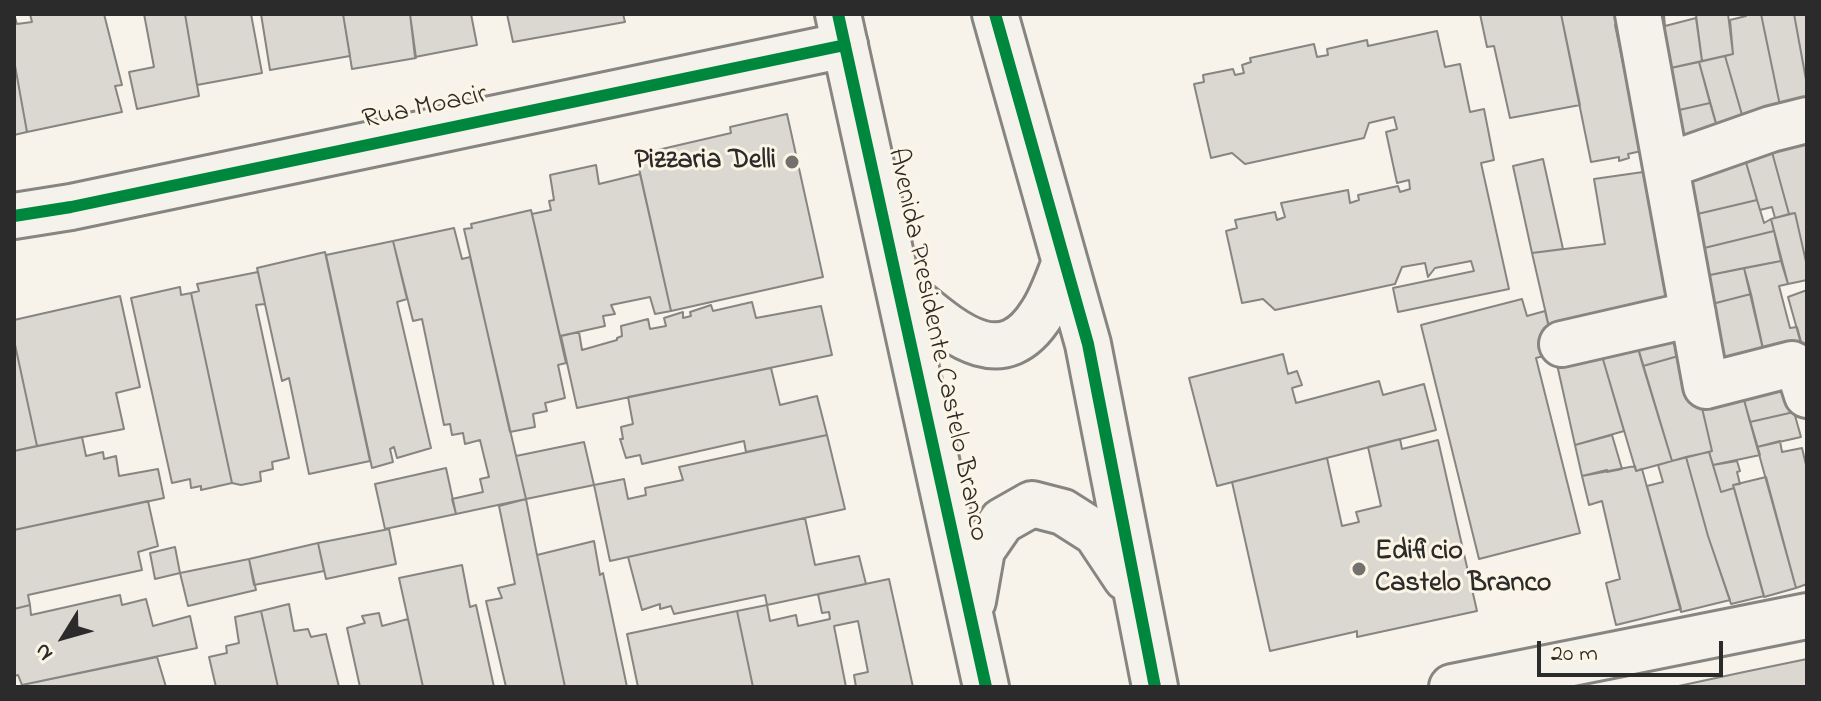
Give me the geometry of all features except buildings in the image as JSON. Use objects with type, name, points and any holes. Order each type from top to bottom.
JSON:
[{"type":"main road","points":[[995,14],[1088,344],[1155,687]]},
{"type":"main road","points":[[1638,14],[1706,386],[1792,364],[1800,373],[1807,395]]},
{"type":"main road","name":"Rua Moacir","points":[[14,216],[71,207],[841,29]]},
{"type":"main road","name":"Avenida Presidente Castelo Branco","points":[[841,29],[986,687]]},
{"type":"main road","points":[[1666,166],[1771,129],[1807,120]]},
{"type":"main road","points":[[899,288],[974,343],[1003,347],[1025,334],[1042,313],[1065,262]]},
{"type":"main road","points":[[1562,344],[1693,314]]},
{"type":"main road","points":[[970,615],[982,550],[1002,521],[1032,504],[1063,512],[1096,533],[1137,593]]},
{"type":"main road","points":[[1452,687],[1807,616]]},
{"type":"cycle path","points":[[838,14],[986,687]]},
{"type":"cycle path","points":[[995,14],[1088,344],[1155,687]]},
{"type":"cycle path","points":[[14,216],[71,207],[845,45]]},
{"type":"place","name":"Pizzaria Delli","points":[[792,162]]},
{"type":"place","name":"Edificio Castelo Branco","points":[[1359,569]]}]
